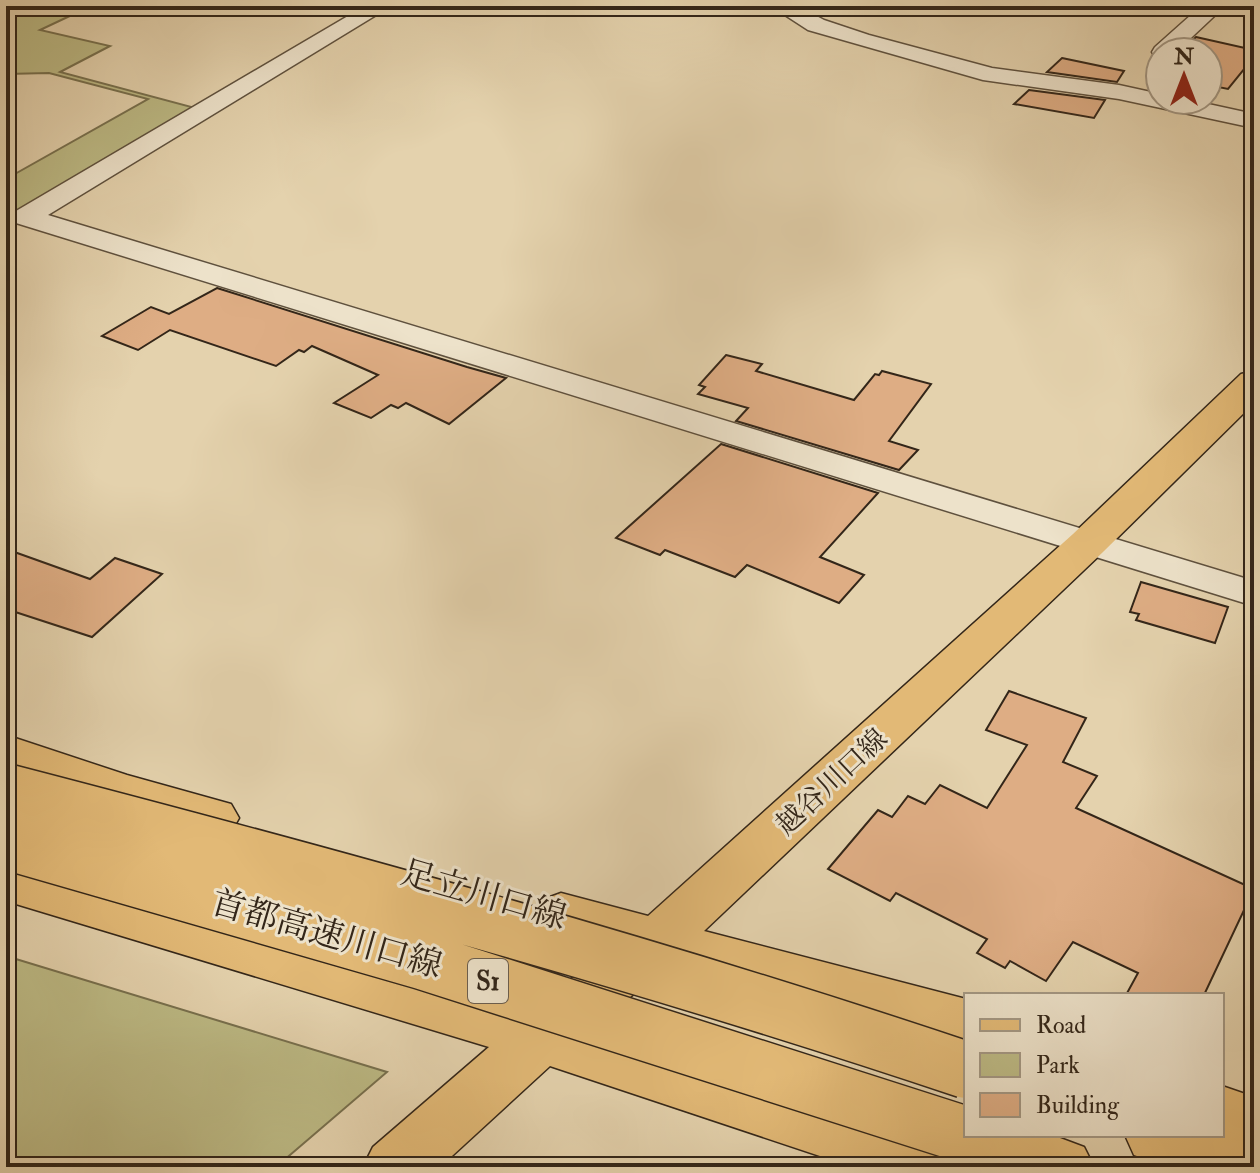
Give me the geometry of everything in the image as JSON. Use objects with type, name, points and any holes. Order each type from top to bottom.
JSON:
[{"type":"main road","name":"越谷川口線","points":[[395,1167],[656,942],[1088,543],[1254,382]]},
{"type":"main road","name":"足立川口線","points":[[6,753],[117,791],[656,942],[964,1023]]},
{"type":"main road","name":"首都高速川口線","points":[[6,792],[563,943],[860,1033],[964,1069]]},
{"type":"main road","name":"首都高速川口線","points":[[6,841],[422,961],[964,1134]]},
{"type":"main road","points":[[6,880],[540,1039],[842,1134],[934,1167]]},
{"type":"main road","points":[[1224,1114],[1254,1125]]},
{"type":"main road","name":"首都高速川口線","points":[[972,1137],[1062,1167]]},
{"type":"main road","points":[[1162,1137],[1249,1167]]},
{"type":"street","points":[[16,221],[380,6]]},
{"type":"street","points":[[1181,36],[1214,6]]},
{"type":"street","points":[[1245,6],[1254,7]]},
{"type":"street","points":[[795,8],[816,25],[991,75],[1119,92],[1254,121]]},
{"type":"street","points":[[1119,92],[1144,69]]},
{"type":"street","points":[[16,221],[1254,594]]},
{"type":"green space","points":[[6,6],[91,6],[40,30],[110,46],[60,72],[199,109],[6,221],[6,179],[148,99],[49,73],[6,74]]},
{"type":"green space","points":[[6,956],[387,1072],[276,1167],[6,1167]]},
{"type":"building","points":[[1224,43],[1254,50],[1254,57],[1228,89],[1224,88]]},
{"type":"building","points":[[1062,58],[1124,71],[1117,82],[1047,72]]},
{"type":"building","points":[[1029,90],[1105,100],[1094,118],[1014,104]]},
{"type":"building","points":[[217,288],[506,378],[449,424],[406,403],[398,408],[391,405],[371,418],[334,403],[378,375],[312,346],[304,352],[299,350],[276,366],[170,330],[138,350],[102,336],[151,307],[169,314]]},
{"type":"building","points":[[726,355],[762,364],[756,371],[854,400],[875,374],[879,375],[882,371],[931,384],[889,441],[918,450],[899,470],[736,421],[748,408],[698,394],[705,387],[699,385]]},
{"type":"building","points":[[721,444],[878,493],[820,557],[864,575],[839,603],[747,565],[735,577],[665,550],[660,555],[616,538]]},
{"type":"building","points":[[6,549],[90,579],[115,558],[162,574],[92,637],[6,609]]},
{"type":"building","points":[[1141,582],[1228,607],[1215,643],[1136,620],[1139,614],[1130,612]]},
{"type":"building","points":[[1009,691],[1086,718],[1063,762],[1097,776],[1076,808],[1254,889],[1205,993],[1127,993],[1138,973],[1073,942],[1046,981],[1010,961],[1005,968],[977,953],[987,939],[896,893],[890,901],[828,869],[878,810],[892,817],[908,796],[925,804],[940,785],[987,808],[1027,745],[986,730]]},
{"type":"waterway","points":[[1224,58],[1254,63]]}]
